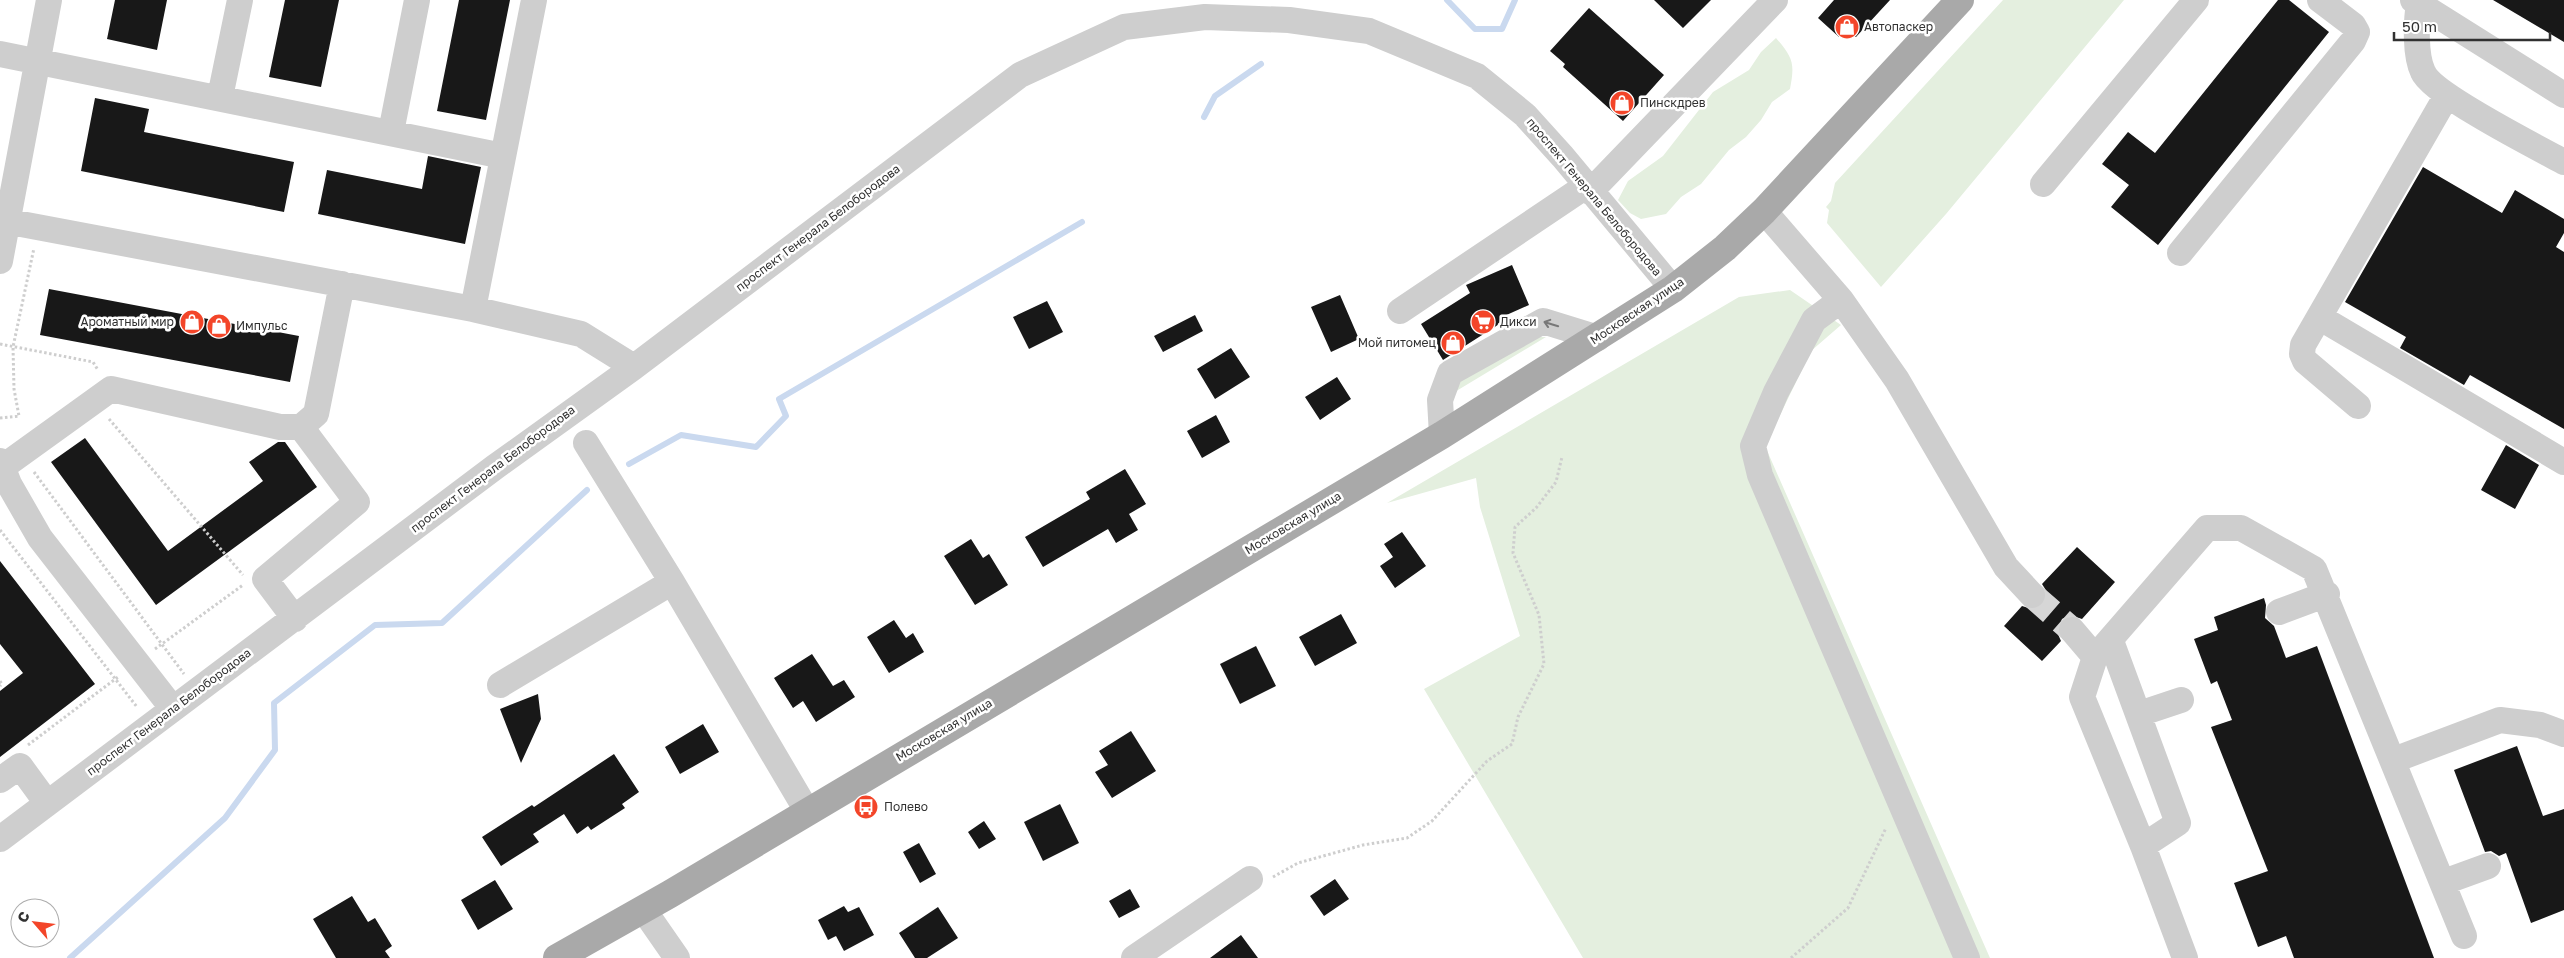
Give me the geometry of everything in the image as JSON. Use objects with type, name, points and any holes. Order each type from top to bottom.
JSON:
[{"type":"main road","name":"Московская улица","points":[[557,958],[644,909],[1442,435],[1673,289],[1725,248],[1764,211],[1960,0]]},
{"type":"street","points":[[0,261],[4,221],[50,0]]},
{"type":"street","points":[[220,97],[240,0]]},
{"type":"street","points":[[391,132],[417,0]]},
{"type":"street","points":[[473,309],[534,0]]},
{"type":"street","points":[[1400,311],[1588,189],[1775,0]]},
{"type":"street","points":[[2043,184],[2196,0]]},
{"type":"street","points":[[2180,253],[2353,41],[2357,32],[2353,25],[2320,0]]},
{"type":"street","points":[[2564,95],[2416,2],[2415,25],[2423,73],[2447,96],[2564,162]]},
{"type":"street","name":"проспект Генерала Белобородова","points":[[0,839],[495,467],[634,367],[1020,75],[1124,27],[1200,8],[1290,10],[1369,31],[1477,76],[1525,115],[1563,157],[1673,289]]},
{"type":"street","points":[[0,54],[220,97],[503,156]]},
{"type":"street","points":[[2358,406],[2306,361],[2302,354],[2303,345],[2447,96]]},
{"type":"street","points":[[1764,211],[1841,300],[1897,380],[2006,567],[2032,596]]},
{"type":"street","points":[[4,221],[473,309],[581,334],[634,367]]},
{"type":"street","points":[[173,709],[40,538],[8,484],[5,463],[102,395],[280,427],[301,427],[316,414],[342,284]]},
{"type":"street","points":[[1841,300],[1814,320],[1776,392],[1753,446],[1760,474],[1967,958]]},
{"type":"street","points":[[2319,317],[2564,462]]},
{"type":"street","points":[[1442,435],[1440,400],[1450,373],[1543,321],[1598,338]]},
{"type":"street","points":[[295,619],[265,579],[357,502],[301,427]]},
{"type":"street","points":[[586,443],[672,582],[807,811]]},
{"type":"street","points":[[2184,958],[2142,846],[2082,697],[2103,649],[2207,528],[2240,528],[2314,569],[2444,882],[2464,936]]},
{"type":"street","points":[[500,685],[672,582]]},
{"type":"street","points":[[2279,612],[2326,594]]},
{"type":"street","points":[[2072,630],[2103,649],[2139,714],[2178,823],[2142,846]]},
{"type":"street","points":[[2139,714],[2181,700]]},
{"type":"street","points":[[2394,760],[2500,720],[2540,725],[2564,734]]},
{"type":"street","points":[[0,780],[20,766],[47,803]]},
{"type":"street","points":[[2444,882],[2488,866]]},
{"type":"street","points":[[1134,958],[1250,879]]},
{"type":"street","points":[[644,909],[677,958]]},
{"type":"path","points":[[0,418],[18,416],[14,389],[13,347],[38,228]]},
{"type":"path","points":[[0,344],[93,362],[102,395],[249,581]]},
{"type":"path","points":[[1250,879],[1272,878],[1298,863],[1363,845],[1407,838],[1432,820],[1487,761],[1512,744],[1518,717],[1544,664],[1539,615],[1513,553],[1515,527],[1536,508],[1556,482],[1562,458]]},
{"type":"path","points":[[5,463],[184,675]]},
{"type":"path","points":[[0,530],[139,709]]},
{"type":"path","points":[[0,681],[2,684],[0,686]]},
{"type":"path","points":[[1791,958],[1848,908],[1900,798]]},
{"type":"green space","points":[[2003,0],[2124,0],[1946,214],[1881,287],[1827,223],[1829,210],[1826,207],[1831,201],[1835,183]]},
{"type":"green space","points":[[1776,38],[1791,61],[1790,89],[1772,102],[1761,120],[1746,137],[1729,150],[1701,184],[1681,197],[1666,214],[1641,219],[1630,213],[1618,200],[1628,181],[1663,156],[1713,92],[1749,70],[1761,52]]},
{"type":"green space","points":[[1790,290],[1841,325],[1811,351],[1765,446],[1990,958],[1583,958],[1424,689],[1520,636],[1480,507],[1476,478],[1387,503],[1739,297]]},
{"type":"green space","points":[[1532,337],[1546,337],[1453,393],[1456,376]]},
{"type":"building","points":[[115,0],[167,0],[157,50],[107,39]]},
{"type":"building","points":[[285,0],[339,0],[321,87],[269,77]]},
{"type":"building","points":[[459,0],[510,0],[486,120],[437,111]]},
{"type":"building","points":[[1654,0],[1711,0],[1683,28]]},
{"type":"building","name":"Автопаскер","points":[[1834,0],[1890,0],[1856,37],[1839,37],[1818,18]]},
{"type":"building","points":[[2278,0],[2289,0],[2329,32],[2158,245],[2111,207],[2129,185],[2102,164],[2128,132],[2155,153]]},
{"type":"building","points":[[2493,0],[2564,0],[2564,42]]},
{"type":"building","points":[[1589,8],[1664,75],[1623,121],[1563,67],[1565,64],[1550,51]]},
{"type":"building","points":[[95,98],[149,109],[144,132],[294,162],[284,212],[81,171]]},
{"type":"building","points":[[428,156],[481,167],[465,244],[318,214],[327,170],[422,189]]},
{"type":"building","points":[[2423,167],[2502,213],[2515,190],[2564,219],[2564,233],[2556,247],[2564,252],[2564,429],[2470,375],[2464,385],[2400,348],[2406,337],[2345,302]]},
{"type":"building","points":[[1512,265],[1529,305],[1502,317],[1504,321],[1443,360],[1421,324],[1470,293],[1466,285]]},
{"type":"building","points":[[49,289],[299,336],[290,382],[40,335]]},
{"type":"building","points":[[1340,295],[1359,339],[1331,352],[1311,307]]},
{"type":"building","points":[[1047,301],[1063,332],[1029,349],[1013,317]]},
{"type":"building","points":[[1195,315],[1203,331],[1163,352],[1154,336]]},
{"type":"building","points":[[1231,348],[1250,377],[1215,399],[1197,369]]},
{"type":"building","points":[[1337,377],[1351,399],[1320,420],[1305,397]]},
{"type":"building","points":[[1216,415],[1230,442],[1202,458],[1187,431]]},
{"type":"building","points":[[85,438],[168,551],[263,481],[249,462],[278,442],[285,442],[317,487],[156,605],[51,462]]},
{"type":"building","points":[[2506,445],[2539,465],[2515,509],[2481,490]]},
{"type":"building","points":[[1125,469],[1146,504],[1129,514],[1138,530],[1116,543],[1108,529],[1043,567],[1025,537],[1090,499],[1086,492]]},
{"type":"building","points":[[1402,532],[1426,566],[1395,588],[1380,566],[1393,557],[1384,544]]},
{"type":"building","points":[[971,539],[983,558],[989,554],[1008,585],[975,605],[944,556]]},
{"type":"building","points":[[2077,547],[2115,582],[2082,619],[2070,615],[2062,619],[2057,632],[2061,641],[2042,661],[2004,626],[2022,606],[2035,610],[2043,606],[2047,592],[2042,584]]},
{"type":"building","points":[[0,561],[95,684],[0,757],[0,691],[23,673],[0,644]]},
{"type":"building","points":[[2264,598],[2266,605],[2265,618],[2274,626],[2286,658],[2317,646],[2434,958],[2294,958],[2286,936],[2258,947],[2234,883],[2268,871],[2211,727],[2232,720],[2217,681],[2211,684],[2194,639],[2218,630],[2214,617]]},
{"type":"building","points":[[1341,614],[1357,643],[1315,666],[1299,637]]},
{"type":"building","points":[[894,620],[906,638],[913,633],[924,652],[889,673],[867,637]]},
{"type":"building","points":[[1256,646],[1276,686],[1240,704],[1220,664]]},
{"type":"building","points":[[812,654],[833,686],[844,680],[855,697],[816,722],[803,701],[793,708],[774,678]]},
{"type":"building","points":[[538,694],[541,719],[521,763],[500,709]]},
{"type":"building","points":[[703,724],[719,752],[680,774],[665,747]]},
{"type":"building","points":[[1131,731],[1156,771],[1112,798],[1095,772],[1108,765],[1099,751]]},
{"type":"building","points":[[2517,746],[2543,816],[2564,809],[2564,910],[2531,923],[2506,853],[2499,856],[2491,851],[2485,852],[2454,770]]},
{"type":"building","points":[[614,754],[639,792],[622,804],[625,808],[591,830],[588,826],[577,834],[564,814],[533,834],[539,842],[501,866],[482,837],[532,805],[534,807]]},
{"type":"building","points":[[1060,804],[1079,843],[1043,861],[1024,822]]},
{"type":"building","points":[[984,821],[996,839],[979,849],[968,832]]},
{"type":"building","points":[[919,843],[936,874],[920,883],[903,852]]},
{"type":"building","points":[[1335,879],[1349,899],[1324,916],[1310,896]]},
{"type":"building","points":[[495,880],[513,909],[478,930],[461,900]]},
{"type":"building","points":[[1130,889],[1140,907],[1119,918],[1109,901]]},
{"type":"building","points":[[352,896],[368,922],[375,918],[392,946],[385,951],[390,958],[336,958],[313,919]]},
{"type":"building","points":[[844,906],[848,912],[859,907],[874,935],[844,951],[836,936],[828,940],[818,920]]},
{"type":"building","points":[[938,907],[958,938],[927,958],[915,958],[899,933]]},
{"type":"building","points":[[1241,935],[1258,958],[1210,958]]},
{"type":"waterway","points":[[1447,0],[1475,29],[1502,29],[1515,0]]},
{"type":"waterway","points":[[1204,117],[1215,96],[1261,64]]},
{"type":"waterway","points":[[629,464],[681,435],[756,447],[786,416],[779,399],[1082,222]]},
{"type":"waterway","points":[[70,958],[225,818],[275,750],[274,703],[375,625],[442,623],[587,490]]},
{"type":"tunnel","points":[[2032,595],[2072,630]]},
{"type":"place","name":"Автопаскер","points":[[1847,27]]},
{"type":"place","name":"Пинскдрев","points":[[1622,103]]},
{"type":"place","name":"Ароматный мир","points":[[192,322]]},
{"type":"place","name":"Дикси","points":[[1483,322]]},
{"type":"place","name":"Импульс","points":[[219,326]]},
{"type":"place","name":"Мой питомец","points":[[1453,343]]},
{"type":"place","name":"Полево","points":[[866,807]]}]
